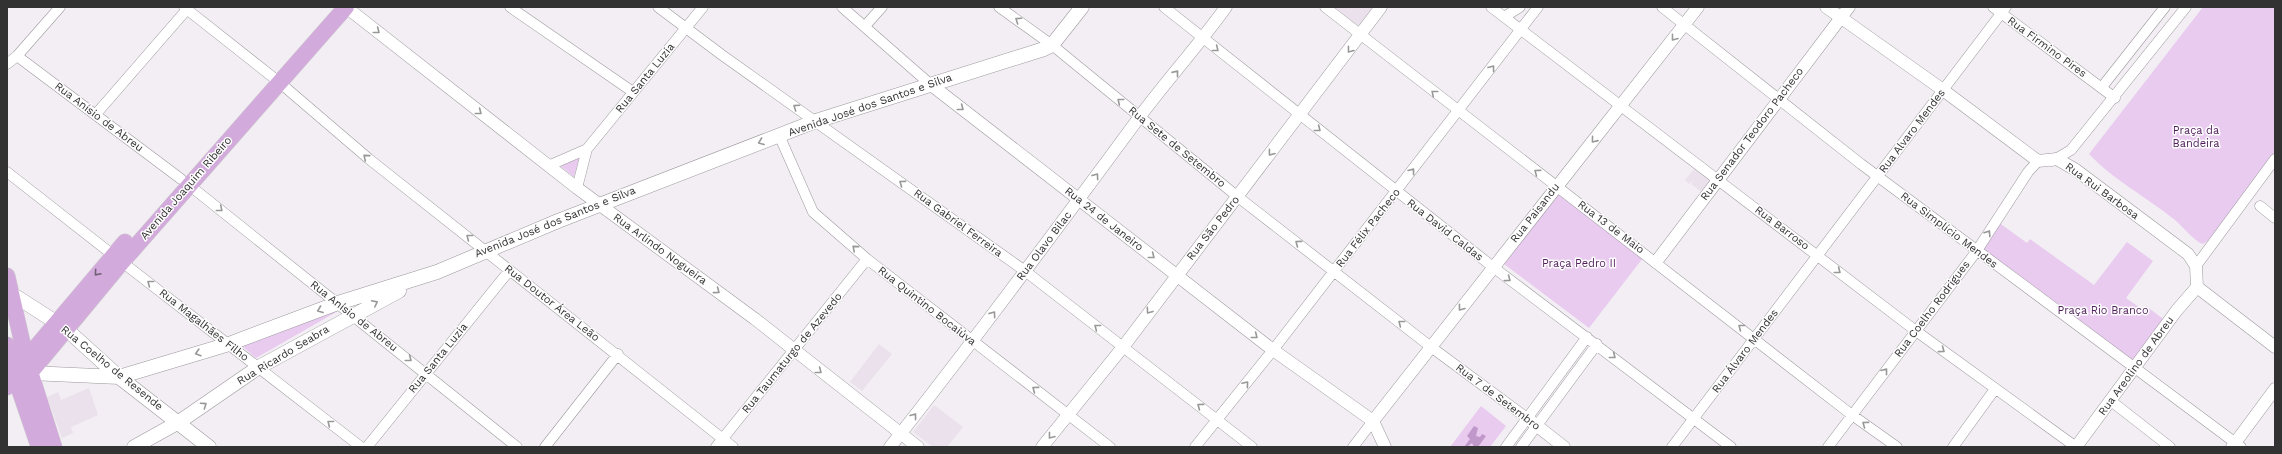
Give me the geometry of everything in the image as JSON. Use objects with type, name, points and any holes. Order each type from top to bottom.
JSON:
[{"type":"main road","name":"Avenida Joaquim Ribeiro","points":[[276,79],[332,7]]},
{"type":"main road","name":"Avenida Joaquim Ribeiro","points":[[15,373],[60,325],[276,79],[346,7]]},
{"type":"main road","points":[[1052,45],[1082,7]]},
{"type":"main road","name":"Avenida José dos Santos e Silva","points":[[15,373],[119,377],[229,344],[338,303],[437,272],[486,250],[600,204],[816,120],[1044,49],[1052,45]]},
{"type":"main road","name":"Rua Ricardo Seabra","points":[[134,447],[179,422],[259,367],[352,315],[437,272]]},
{"type":"main road","points":[[7,276],[12,294],[15,373],[54,447]]},
{"type":"main road","name":"Rua Coelho de Resende","points":[[12,294],[60,325],[119,377],[179,422],[209,447]]},
{"type":"main road","points":[[7,345],[39,447]]},
{"type":"street","points":[[7,64],[17,56],[60,7]]},
{"type":"street","name":"Rua Arlindo Nogueira","points":[[346,7],[548,166],[755,319],[793,351],[918,447]]},
{"type":"street","points":[[510,7],[633,92]]},
{"type":"street","name":"Rua Gabriel Ferreira","points":[[658,7],[722,55],[816,120],[1025,271],[1252,447]]},
{"type":"street","name":"Rua Santa Luzia","points":[[577,188],[587,149],[703,7]]},
{"type":"street","name":"Rua 24 de Janeiro","points":[[842,7],[930,84],[1273,350],[1373,421]]},
{"type":"street","points":[[865,26],[882,7]]},
{"type":"street","name":"Rua Sete de Setembro","points":[[999,7],[1052,45],[1238,196],[1431,347]]},
{"type":"street","name":"Rua David Caldas","points":[[1164,7],[1493,267],[1597,344],[1731,447]]},
{"type":"street","name":"Rua Olavo Bilac","points":[[890,447],[973,342],[1140,117],[1204,39],[1226,7]]},
{"type":"street","name":"Rua 13 de Maio","points":[[1325,7],[1458,112],[1897,447]]},
{"type":"street","name":"Rua São Pedro","points":[[1042,447],[1123,347],[1176,275],[1300,116],[1381,7]]},
{"type":"street","name":"Rua Barroso","points":[[1491,7],[1817,254],[1916,331],[2076,447]]},
{"type":"street","points":[[1504,17],[1520,7]]},
{"type":"street","name":"Rua Félix Pacheco","points":[[1196,447],[1397,191],[1522,30],[1538,7]]},
{"type":"street","name":"Rua Simplício Mendes","points":[[1662,7],[1976,252],[2135,369],[2236,446]]},
{"type":"street","name":"Rua Paisandu","points":[[1373,421],[1698,7]]},
{"type":"street","points":[[1826,7],[1943,90],[2035,164]]},
{"type":"street","name":"Rua Senador Teodoro Pacheco","points":[[1656,262],[1849,7]]},
{"type":"street","name":"Rua Firmino Pires","points":[[1993,7],[2004,10],[2102,86],[2115,98]]},
{"type":"street","points":[[2102,86],[2167,7],[2180,16]]},
{"type":"street","points":[[2057,159],[2071,150],[2115,98],[2186,7]]},
{"type":"street","points":[[96,114],[187,8]]},
{"type":"street","name":"Rua Doutor Área Leão","points":[[187,8],[276,79],[369,159],[486,250],[510,271],[618,354],[719,443],[733,447]]},
{"type":"street","name":"Rua Alvaro Mendes","points":[[1817,254],[1878,177],[2004,10]]},
{"type":"street","name":"Rua Anísio de Abreu","points":[[17,56],[185,182],[426,372],[517,447]]},
{"type":"street","name":"Rua Quintino Bocaiúva","points":[[779,135],[807,202],[813,212],[868,259],[1110,447]]},
{"type":"street","name":"Rua Santa Luzia","points":[[548,166],[587,149]]},
{"type":"street","name":"Rua Rui Barbosa","points":[[2035,164],[2057,159],[2076,170],[2188,254],[2196,266]]},
{"type":"street","points":[[2275,159],[2196,266],[2197,287],[2275,347]]},
{"type":"street","name":"Rua Coelho Rodrigues","points":[[1828,447],[1976,252],[2035,164]]},
{"type":"street","name":"Rua Magalhães Filho","points":[[7,172],[361,447]]},
{"type":"street","points":[[2260,206],[2275,218]]},
{"type":"street","name":"Rua Álvaro Mendes","points":[[1672,447],[1817,254]]},
{"type":"street","name":"Rua Taumaturgo de Azevedo","points":[[719,443],[868,259]]},
{"type":"street","name":"Rua Santa Luzia","points":[[367,447],[426,372],[510,271]]},
{"type":"street","name":"Rua Areolino de Abreu","points":[[2076,447],[2197,287]]},
{"type":"street","points":[[1506,447],[1587,337]]},
{"type":"street","points":[[1521,447],[1597,344]]},
{"type":"street","name":"Rua 7 de Setembro","points":[[1431,347],[1564,447]]},
{"type":"street","points":[[1577,351],[1587,358]]},
{"type":"street","points":[[545,447],[618,354]]},
{"type":"street","points":[[1557,378],[1566,385]]},
{"type":"street","points":[[1952,447],[1995,389]]},
{"type":"street","points":[[2236,446],[2275,389]]},
{"type":"street","points":[[2111,401],[2170,447]]},
{"type":"street","points":[[1353,447],[1373,421],[1385,447]]},
{"type":"shaded area","points":[[1334,7],[1373,7],[1358,26]]},
{"type":"shaded area","points":[[1694,169],[1711,182],[1703,193],[1691,184],[1694,179],[1689,184],[1685,180]]},
{"type":"shaded area","points":[[879,344],[892,354],[862,391],[850,382]]},
{"type":"shaded area","points":[[89,388],[98,415],[71,427],[73,433],[62,438],[47,397],[58,392],[61,400]]},
{"type":"shaded area","points":[[934,405],[963,427],[947,447],[933,447],[913,432]]},
{"type":"shaded area","points":[[1474,426],[1478,428],[1476,436],[1480,437],[1482,434],[1486,436],[1478,447],[1474,447],[1472,443],[1467,447],[1464,447],[1470,439],[1467,436]]},
{"type":"green space","name":"Praça da Bandeira","points":[[2203,7],[2275,7],[2275,152],[2209,240],[2203,244],[2189,234],[2175,220],[2108,172],[2089,154]]},
{"type":"green space","points":[[582,147],[574,177],[558,164]]},
{"type":"green space","name":"Praça Pedro II","points":[[1557,189],[1646,254],[1589,328],[1500,261]]},
{"type":"green space","name":"Praça Rio Branco","points":[[1998,222],[2027,243],[2030,239],[2094,285],[2127,242],[2153,261],[2126,298],[2143,310],[2146,306],[2166,321],[2134,365],[1979,252]]},
{"type":"green space","points":[[335,308],[338,311],[256,358],[237,342]]},
{"type":"green space","points":[[1481,406],[1506,426],[1490,447],[1450,447]]}]
